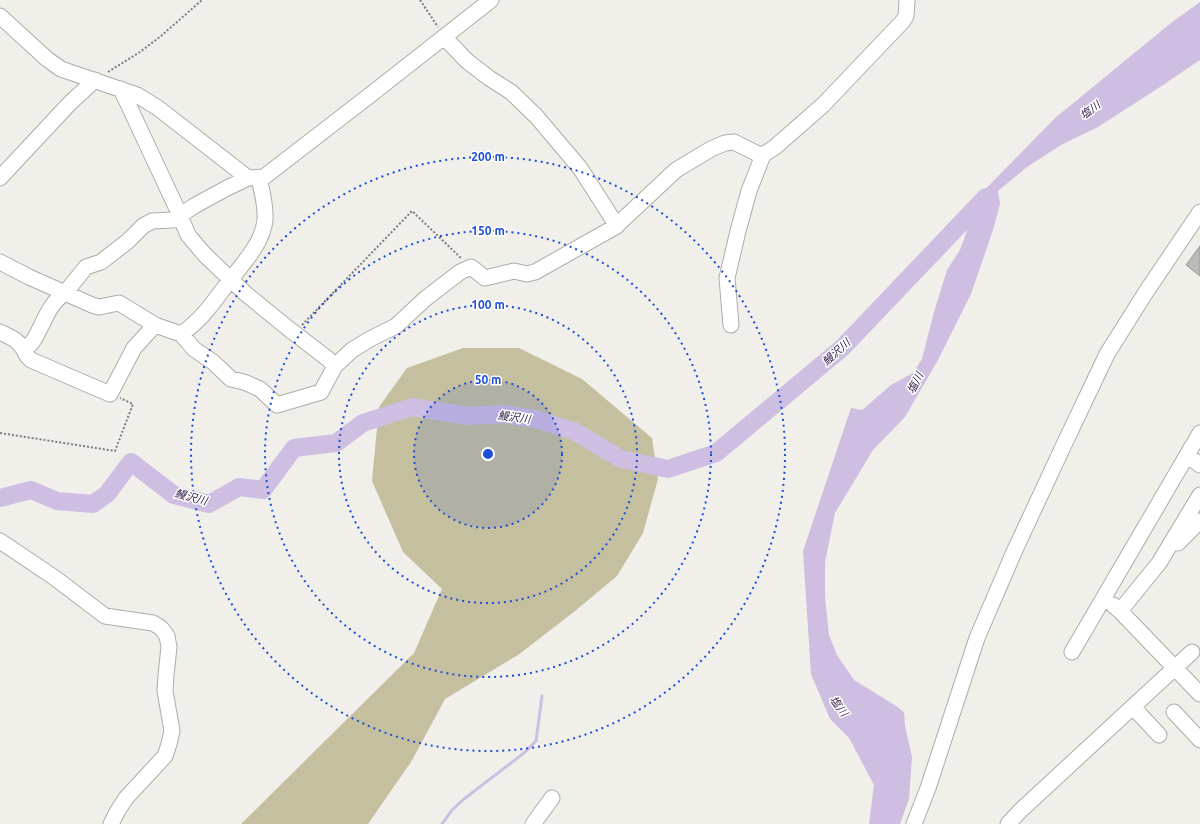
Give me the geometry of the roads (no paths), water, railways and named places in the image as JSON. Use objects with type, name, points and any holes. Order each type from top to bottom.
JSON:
[{"type":"street","points":[[24,350],[33,341],[50,309],[86,267],[101,262],[128,241],[143,226],[152,221],[173,220],[214,195],[254,178],[264,177],[491,0]]},
{"type":"street","points":[[731,325],[727,278],[749,191],[763,155],[775,147],[823,105],[903,21],[906,16],[907,0]]},
{"type":"street","points":[[0,16],[47,60],[61,69],[137,95],[158,108],[218,154],[254,178],[264,203],[265,221],[255,247],[244,264],[204,314],[192,327],[181,334]]},
{"type":"street","points":[[444,37],[467,62],[511,92],[536,116],[580,168],[617,226]]},
{"type":"street","points":[[0,178],[70,103],[95,80]]},
{"type":"street","points":[[121,89],[188,235],[205,255],[246,294],[335,366]]},
{"type":"street","points":[[0,262],[29,277],[92,305],[99,306],[119,303],[155,325],[181,334],[194,349],[213,362],[231,379],[244,382],[260,389],[277,405],[321,392],[335,366],[352,350],[370,338],[396,326],[425,299],[460,272],[471,267],[485,278],[514,271],[527,274],[536,272],[617,226],[676,170],[711,149],[724,143],[734,142],[763,155]]},
{"type":"street","points":[[914,824],[928,788],[977,638],[1050,473],[1107,354],[1150,286],[1200,212]]},
{"type":"street","points":[[0,332],[18,342],[31,360],[110,394],[134,348],[155,325]]},
{"type":"street","points":[[1072,652],[1200,433]]},
{"type":"street","points":[[1187,455],[1200,465]]},
{"type":"street","points":[[1161,560],[1200,495]]},
{"type":"street","points":[[1120,611],[1161,560],[1200,520]]},
{"type":"street","points":[[0,541],[55,578],[104,616],[153,624],[162,628],[167,636],[169,647],[166,691],[172,731],[169,744],[165,756],[126,798],[111,824]]},
{"type":"street","points":[[1104,597],[1120,611],[1200,694]]},
{"type":"street","points":[[1008,824],[1020,811],[1192,652]]},
{"type":"street","points":[[1133,707],[1159,735]]},
{"type":"street","points":[[1174,712],[1200,740]]},
{"type":"street","points":[[533,824],[552,798]]},
{"type":"water","name":"塩川","points":[[1200,2],[1200,60],[1098,127],[1061,145],[1027,167],[998,191],[1000,204],[993,230],[971,294],[938,360],[905,417],[873,450],[835,513],[825,562],[825,597],[829,635],[837,655],[854,680],[904,712],[905,726],[912,757],[909,799],[900,824],[869,824],[874,785],[849,738],[830,719],[811,674],[803,551],[851,408],[862,410],[891,385],[913,373],[922,359],[947,270],[960,250],[970,222],[969,206],[1055,118],[1171,23]]},
{"type":"waterway","name":"鰻沢川","points":[[0,498],[31,490],[57,501],[93,504],[107,494],[131,462],[174,495],[209,504],[239,487],[263,490],[294,448],[336,443],[363,423],[412,407],[467,416],[502,414],[535,419],[574,431],[621,459],[668,469],[716,453],[842,348],[986,197]]},
{"type":"waterway","points":[[442,824],[452,810],[464,799],[524,753],[536,741],[542,696]]}]
